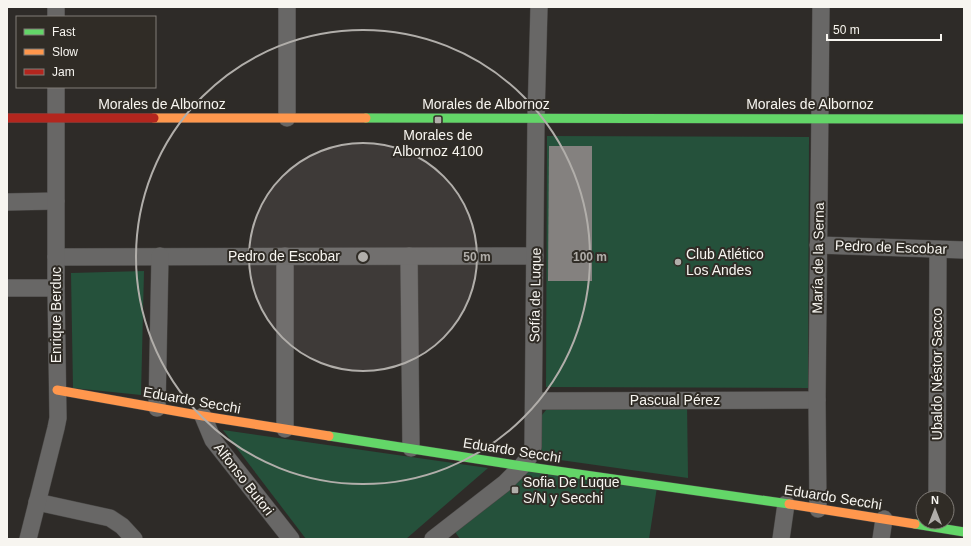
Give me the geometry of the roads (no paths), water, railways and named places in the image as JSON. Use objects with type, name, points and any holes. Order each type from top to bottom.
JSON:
[{"type":"street","points":[[287,7],[287,118]]},
{"type":"street","name":"Sofía de Luque","points":[[443,536],[505,483],[522,466],[529,456],[532,447],[534,401],[536,118],[539,7]]},
{"type":"street","name":"María de la Serna","points":[[818,509],[817,400],[821,7]]},
{"type":"street","name":"Enrique Berduc","points":[[28,539],[58,418],[56,288],[56,88]]},
{"type":"street","name":"Morales de Albornoz","points":[[7,118],[964,118]]},
{"type":"street","points":[[7,202],[56,201]]},
{"type":"street","name":"Pedro de Escobar","points":[[818,244],[964,250]]},
{"type":"street","name":"Ubaldo Néstor Sacco","points":[[937,490],[938,250]]},
{"type":"street","points":[[157,408],[160,256]]},
{"type":"street","points":[[285,256],[285,429]]},
{"type":"street","points":[[409,256],[411,448]]},
{"type":"street","name":"Pedro de Escobar","points":[[56,257],[535,256]]},
{"type":"street","points":[[7,288],[56,288]]},
{"type":"street","name":"Eduardo Secchi","points":[[57,390],[203,416],[522,466],[915,523]]},
{"type":"street","name":"Pascual Pérez","points":[[534,401],[817,400]]},
{"type":"street","name":"Alfonso Butori","points":[[203,416],[213,440],[292,539]]},
{"type":"street","points":[[37,502],[110,518],[122,526],[134,539]]},
{"type":"street","points":[[781,539],[786,504]]},
{"type":"street","points":[[881,539],[884,519]]},
{"type":"place","name":"Morales de Albornoz 4100","points":[[438,120]]},
{"type":"place","name":"Club Atlético Los Andes","points":[[678,262]]},
{"type":"place","name":"Sofia De Luque S/N y Secchi","points":[[515,490]]}]
